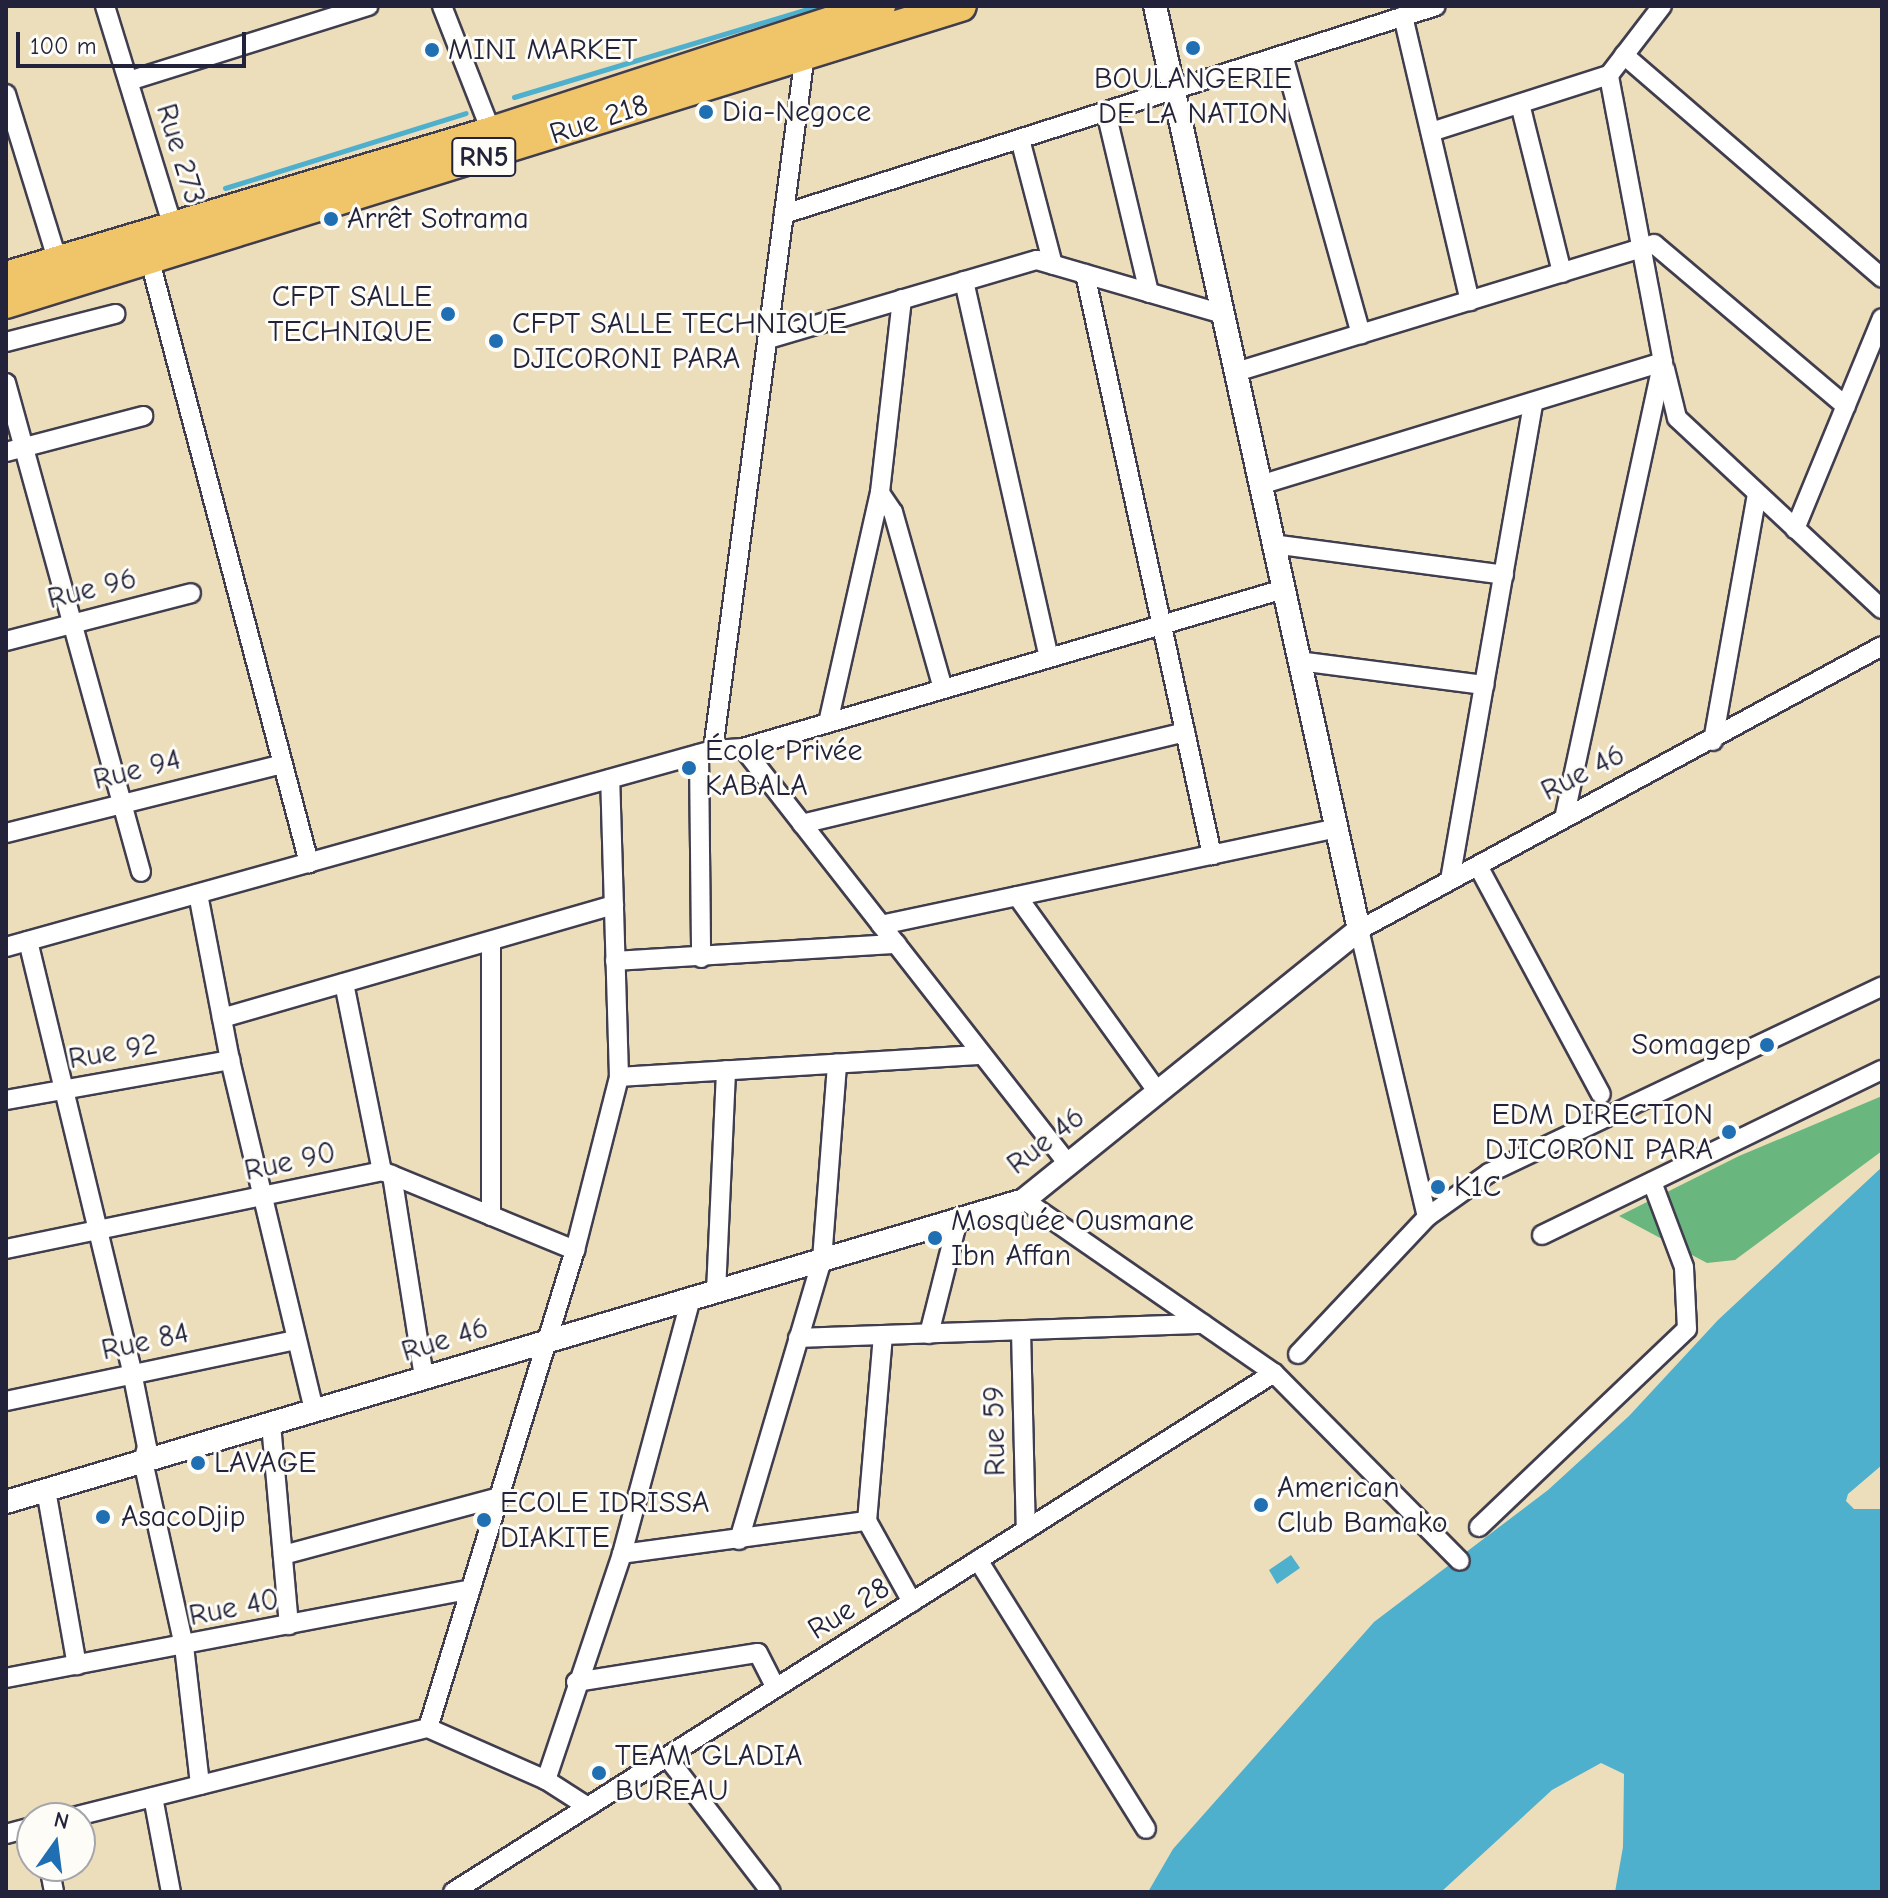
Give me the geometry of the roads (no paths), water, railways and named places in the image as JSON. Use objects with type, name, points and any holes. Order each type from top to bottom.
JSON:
[{"type":"highway","name":"Rue 218","points":[[6,303],[150,261],[880,6]]},
{"type":"highway","name":"Rue 218","points":[[6,277],[173,227],[495,142],[961,6]]},
{"type":"street","name":"Rue 273","points":[[105,6],[173,227]]},
{"type":"street","points":[[129,81],[369,6]]},
{"type":"street","points":[[442,6],[495,142]]},
{"type":"street","points":[[1155,6],[1336,828],[1427,1217]]},
{"type":"street","points":[[784,214],[1436,6]]},
{"type":"street","points":[[1431,132],[1609,75],[1662,6]]},
{"type":"street","points":[[1403,16],[1470,301]]},
{"type":"street","points":[[701,958],[706,752],[768,339],[805,54]]},
{"type":"street","points":[[1283,55],[1361,334]]},
{"type":"street","points":[[1624,55],[1882,278]]},
{"type":"street","points":[[1609,75],[1663,362],[1677,418],[1882,609]]},
{"type":"street","points":[[6,94],[58,262]]},
{"type":"street","points":[[1520,104],[1562,273]]},
{"type":"street","points":[[1106,112],[1149,293]]},
{"type":"street","points":[[1020,139],[1053,265]]},
{"type":"street","points":[[1236,372],[1654,244],[1846,406]]},
{"type":"street","points":[[768,339],[1037,260],[1223,314]]},
{"type":"street","points":[[150,261],[309,863]]},
{"type":"street","points":[[1085,274],[1212,855]]},
{"type":"street","points":[[964,281],[1049,658]]},
{"type":"street","points":[[828,723],[880,493],[902,299]]},
{"type":"street","points":[[6,342],[115,314]]},
{"type":"street","points":[[1795,529],[1882,318]]},
{"type":"street","points":[[1260,485],[1663,362]]},
{"type":"street","points":[[1565,814],[1663,362]]},
{"type":"street","points":[[6,383],[15,450],[72,623],[141,872]]},
{"type":"street","points":[[1450,880],[1533,402]]},
{"type":"street","points":[[15,450],[143,416]]},
{"type":"street","points":[[880,493],[893,512],[943,689]]},
{"type":"street","points":[[1713,741],[1757,495]]},
{"type":"street","points":[[1273,544],[1504,575]]},
{"type":"street","points":[[6,947],[706,752],[743,748],[1284,589]]},
{"type":"street","name":"Rue 96","points":[[6,641],[191,593]]},
{"type":"street","name":"Rue 46","points":[[6,1502],[1024,1200],[1359,930],[1478,866],[1565,814],[1713,741],[1882,646]]},
{"type":"street","points":[[1299,661],[1484,685]]},
{"type":"street","points":[[802,824],[1185,732]]},
{"type":"street","points":[[743,748],[1068,1164]]},
{"type":"street","name":"Rue 94","points":[[6,833],[283,764]]},
{"type":"street","points":[[428,1728],[549,1339],[619,1077],[610,779]]},
{"type":"street","points":[[881,925],[1336,828]]},
{"type":"street","points":[[1478,866],[1601,1094]]},
{"type":"street","points":[[198,894],[230,1060],[314,1411]]},
{"type":"street","points":[[1017,896],[1157,1091]]},
{"type":"street","points":[[222,1018],[614,905]]},
{"type":"street","points":[[28,941],[132,1372],[147,1447],[143,1461],[184,1646],[200,1785]]},
{"type":"street","points":[[491,941],[491,1216]]},
{"type":"street","points":[[615,961],[896,944]]},
{"type":"street","points":[[344,983],[387,1173],[424,1378]]},
{"type":"street","points":[[1298,1354],[1427,1217],[1489,1173],[1882,986]]},
{"type":"street","points":[[619,1077],[981,1055]]},
{"type":"street","name":"Rue 92","points":[[6,1100],[230,1060]]},
{"type":"street","points":[[739,1540],[822,1260],[837,1064]]},
{"type":"street","points":[[716,1292],[726,1070]]},
{"type":"street","points":[[1542,1235],[1882,1070]]},
{"type":"street","points":[[387,1173],[575,1250]]},
{"type":"street","name":"Rue 90","points":[[6,1249],[387,1173]]},
{"type":"street","points":[[1479,1527],[1687,1329],[1684,1267],[1652,1182]]},
{"type":"street","points":[[1024,1200],[1274,1373],[1460,1561]]},
{"type":"street","points":[[929,1334],[958,1219]]},
{"type":"street","points":[[546,1780],[576,1682],[622,1554],[691,1299]]},
{"type":"street","points":[[798,1338],[1203,1324]]},
{"type":"street","name":"Rue 59","points":[[1021,1331],[1026,1530]]},
{"type":"street","points":[[883,1335],[867,1521],[912,1602]]},
{"type":"street","name":"Rue 84","points":[[6,1401],[132,1372],[296,1340]]},
{"type":"street","name":"Rue 28","points":[[453,1892],[1274,1373]]},
{"type":"street","points":[[271,1424],[289,1625]]},
{"type":"street","points":[[46,1490],[77,1665]]},
{"type":"street","points":[[283,1555],[500,1497]]},
{"type":"street","points":[[622,1554],[867,1521]]},
{"type":"street","points":[[978,1560],[1146,1829]]},
{"type":"street","name":"Rue 40","points":[[6,1678],[471,1589]]},
{"type":"street","points":[[576,1682],[758,1653],[776,1688]]},
{"type":"street","points":[[96,1811],[428,1728],[546,1780],[588,1807]]},
{"type":"street","points":[[667,1757],[771,1892]]},
{"type":"street","points":[[153,1797],[171,1892]]},
{"type":"water","points":[[1882,1167],[1882,1465],[1848,1494],[1846,1501],[1854,1509],[1882,1509],[1882,1892],[1615,1892],[1623,1847],[1624,1774],[1601,1763],[1552,1790],[1441,1892],[1148,1892],[1173,1849],[1374,1622],[1548,1490],[1629,1416],[1718,1320]]},
{"type":"water","points":[[1291,1555],[1300,1568],[1277,1584],[1269,1570]]},
{"type":"waterway","points":[[514,97],[818,6]]},
{"type":"waterway","points":[[225,188],[466,113]]},
{"type":"place","name":"BOULANGERIE DE LA NATION","points":[[1193,48]]},
{"type":"place","name":"MINI MARKET","points":[[432,50]]},
{"type":"place","name":"Dia-Negoce","points":[[706,112]]},
{"type":"place","name":"Arrêt Sotrama","points":[[331,219]]},
{"type":"place","name":"CFPT SALLE TECHNIQUE","points":[[448,314]]},
{"type":"place","name":"CFPT SALLE TECHNIQUE DJICORONI PARA","points":[[496,341]]},
{"type":"place","name":"École Privée KABALA","points":[[689,768]]},
{"type":"place","name":"Somagep","points":[[1767,1045]]},
{"type":"place","name":"EDM DIRECTION DJICORONI PARA","points":[[1729,1132]]},
{"type":"place","name":"K1C","points":[[1438,1187]]},
{"type":"place","name":"Mosquée Ousmane Ibn Affan","points":[[935,1238]]},
{"type":"place","name":"LAVAGE","points":[[198,1463]]},
{"type":"place","name":"American Club Bamako","points":[[1261,1505]]},
{"type":"place","name":"AsacoDjip","points":[[103,1517]]},
{"type":"place","name":"ECOLE IDRISSA DIAKITE","points":[[484,1520]]},
{"type":"place","name":"TEAM GLADIA BUREAU","points":[[599,1773]]}]
